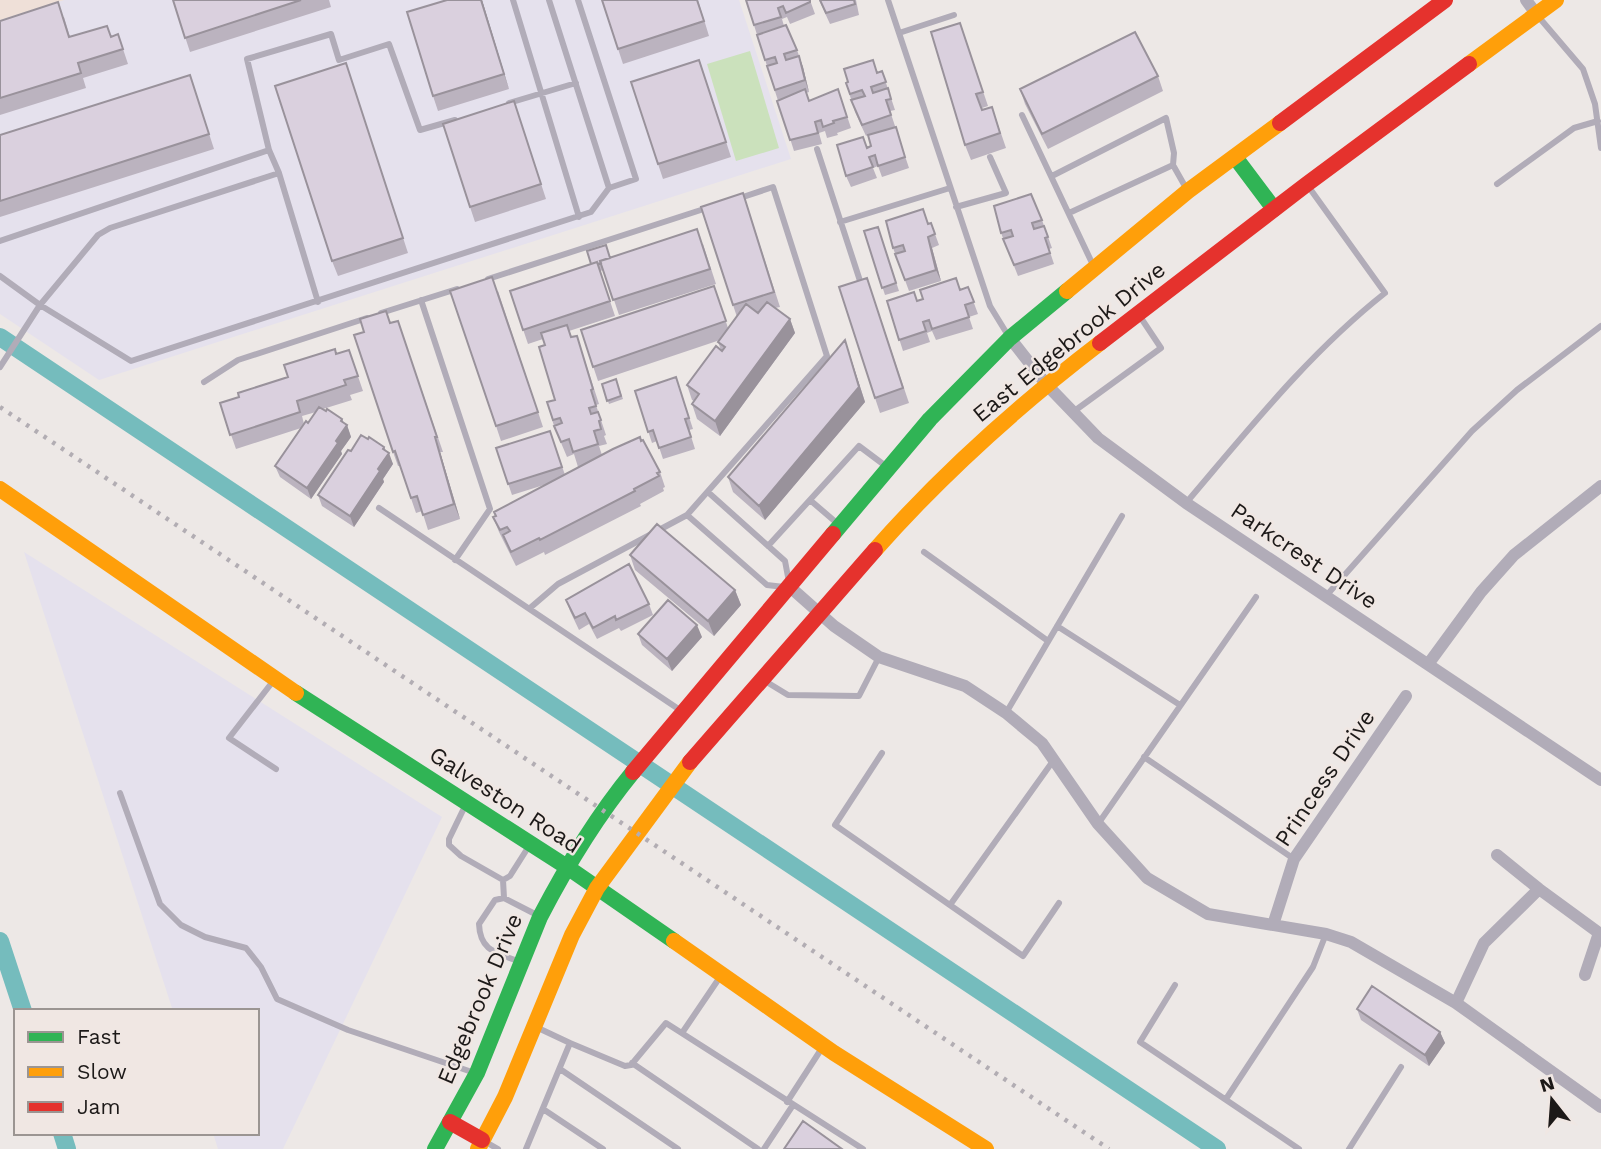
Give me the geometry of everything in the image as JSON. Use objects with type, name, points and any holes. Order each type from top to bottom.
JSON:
[{"type":"main road","name":"East Edgebrook Drive","points":[[568,867],[629,777],[682,712],[930,418],[1010,338],[1188,191],[1445,0]]},
{"type":"main road","name":"East Edgebrook Drive","points":[[597,888],[680,773],[914,506],[1002,422],[1046,384],[1274,209],[1556,0]]},
{"type":"main road","points":[[1235,157],[1274,209]]},
{"type":"main road","name":"Galveston Road","points":[[0,489],[275,678],[568,867],[824,1046],[986,1149]]},
{"type":"main road","name":"Edgebrook Drive","points":[[435,1149],[477,1073],[540,917],[568,867]]},
{"type":"main road","points":[[450,1122],[480,1145],[505,1097],[572,935],[597,888]]},
{"type":"street","points":[[1526,0],[1537,15]]},
{"type":"street","name":"Parkcrest Drive","points":[[1010,338],[1046,384],[1098,439],[1186,503],[1601,780]]},
{"type":"street","points":[[1429,663],[1481,592],[1514,555],[1601,486]]},
{"type":"street","points":[[790,587],[879,657],[965,686],[1006,712],[1042,743],[1097,824],[1147,878],[1208,914],[1326,934],[1351,942],[1456,1003],[1601,1107]]},
{"type":"street","name":"Princess Drive","points":[[1273,925],[1294,859],[1406,696]]},
{"type":"street","points":[[1497,855],[1599,933],[1585,975]]},
{"type":"street","points":[[1456,1003],[1484,943],[1539,889]]},
{"type":"lane","points":[[513,0],[579,216]]},
{"type":"lane","points":[[549,0],[609,188]]},
{"type":"lane","points":[[0,276],[40,305],[131,361],[591,212],[609,188],[636,179],[578,0]]},
{"type":"lane","points":[[888,0],[990,306],[1010,338]]},
{"type":"lane","points":[[899,33],[954,15]]},
{"type":"lane","points":[[1537,15],[1583,69],[1595,104],[1601,148]]},
{"type":"lane","points":[[318,302],[279,173],[269,150],[247,60],[331,34],[339,60],[389,44],[420,130],[468,116]]},
{"type":"lane","points":[[505,105],[576,83]]},
{"type":"lane","points":[[1021,115],[1094,268]]},
{"type":"lane","points":[[1052,176],[1166,118],[1174,153],[1173,165],[1188,191]]},
{"type":"lane","points":[[1497,184],[1574,128],[1598,121]]},
{"type":"lane","points":[[817,149],[864,293]]},
{"type":"lane","points":[[0,241],[269,150]]},
{"type":"lane","points":[[956,207],[1006,193],[990,157]]},
{"type":"lane","points":[[1069,214],[1173,165]]},
{"type":"lane","points":[[2,365],[40,305],[98,235],[279,173]]},
{"type":"lane","points":[[1186,503],[1302,368],[1351,320],[1385,293],[1307,184]]},
{"type":"lane","points":[[530,608],[558,584],[687,515],[827,356],[773,187],[734,200]]},
{"type":"lane","points":[[840,222],[950,188]]},
{"type":"lane","points":[[474,283],[721,204]]},
{"type":"lane","points":[[204,382],[238,360],[461,288]]},
{"type":"lane","points":[[421,300],[490,509],[455,560]]},
{"type":"lane","points":[[1073,412],[1161,348],[1138,314]]},
{"type":"lane","points":[[1326,597],[1472,431],[1517,390],[1601,326]]},
{"type":"lane","points":[[768,546],[859,446],[888,469]]},
{"type":"lane","points":[[687,515],[766,585],[790,587],[785,561],[709,493]]},
{"type":"lane","points":[[810,500],[841,526]]},
{"type":"lane","points":[[379,508],[682,712]]},
{"type":"lane","points":[[1006,712],[1122,516]]},
{"type":"lane","points":[[924,552],[1048,641]]},
{"type":"lane","points":[[1097,824],[1255,597]]},
{"type":"lane","points":[[1057,626],[1180,705]]},
{"type":"lane","points":[[762,679],[788,695],[859,696],[879,657]]},
{"type":"lane","points":[[275,678],[229,738],[276,769]]},
{"type":"lane","points":[[882,753],[835,825],[1023,956],[1059,903]]},
{"type":"lane","points":[[1144,757],[1294,859]]},
{"type":"lane","points":[[950,905],[1054,759]]},
{"type":"lane","points":[[120,793],[160,904],[181,925],[205,937],[246,948],[261,967],[277,999],[348,1030],[477,1073]]},
{"type":"lane","points":[[467,802],[452,832],[449,845],[461,856],[503,880]]},
{"type":"lane","points":[[503,880],[510,876],[531,844]]},
{"type":"lane","points":[[503,880],[504,898]]},
{"type":"lane","points":[[522,963],[486,948],[481,940],[479,924],[495,900],[504,898],[540,917]]},
{"type":"lane","points":[[1226,1099],[1314,967],[1326,934]]},
{"type":"lane","points":[[682,1033],[722,975]]},
{"type":"lane","points":[[1175,985],[1140,1042],[1299,1149]]},
{"type":"lane","points":[[534,1025],[625,1066],[632,1063],[666,1023],[863,1149]]},
{"type":"lane","points":[[527,1149],[570,1043]]},
{"type":"lane","points":[[632,1063],[761,1149],[824,1046]]},
{"type":"lane","points":[[1349,1149],[1401,1067]]},
{"type":"lane","points":[[560,1069],[678,1149]]},
{"type":"lane","points":[[543,1109],[603,1149]]},
{"type":"lane","points":[[480,1145],[498,1149]]},
{"type":"shaded area","points":[[0,0],[64,0],[0,20]]},
{"type":"shaded area","points":[[64,0],[739,0],[791,159],[99,380],[0,314],[0,20]]},
{"type":"shaded area","points":[[24,552],[442,817],[283,1149],[218,1149],[214,1135],[259,1135],[259,1009],[172,1009]]},
{"type":"green space","points":[[750,51],[779,148],[736,161],[707,64]]},
{"type":"building","points":[[173,0],[301,0],[185,38]]},
{"type":"building","points":[[447,0],[481,0],[504,74],[433,96],[407,12]]},
{"type":"building","points":[[602,0],[697,0],[704,21],[618,49]]},
{"type":"building","points":[[746,0],[810,2],[786,13],[783,6],[778,8],[781,17],[754,25]]},
{"type":"building","points":[[820,0],[854,0],[855,4],[826,13]]},
{"type":"building","points":[[58,2],[69,37],[107,26],[111,37],[118,34],[123,49],[78,63],[81,73],[0,98],[0,21]]},
{"type":"building","points":[[960,23],[983,92],[976,94],[982,110],[992,107],[1000,133],[965,145],[931,32]]},
{"type":"building","points":[[786,25],[797,50],[784,54],[786,60],[799,56],[805,80],[775,90],[767,66],[777,63],[775,57],[765,60],[757,35]]},
{"type":"building","points":[[1135,32],[1158,76],[1042,134],[1020,89]]},
{"type":"building","points":[[699,60],[726,142],[658,164],[631,82]]},
{"type":"building","points":[[873,60],[877,73],[882,71],[886,82],[871,87],[873,93],[888,88],[891,99],[886,100],[891,115],[862,125],[851,100],[865,96],[862,90],[850,94],[844,69]]},
{"type":"building","points":[[346,63],[403,238],[332,261],[275,86]]},
{"type":"building","points":[[190,75],[209,134],[0,201],[0,135]]},
{"type":"building","points":[[805,89],[809,101],[838,89],[847,117],[823,127],[821,120],[815,122],[818,133],[790,140],[777,101]]},
{"type":"building","points":[[514,101],[541,184],[470,207],[443,124]]},
{"type":"building","points":[[896,127],[905,157],[878,166],[875,155],[869,157],[873,167],[846,176],[837,145],[863,137],[867,148],[871,146],[868,135]]},
{"type":"building","points":[[743,193],[774,292],[733,305],[701,207]]},
{"type":"building","points":[[1031,194],[1042,220],[1032,223],[1034,229],[1044,226],[1050,253],[1014,265],[1003,239],[1013,236],[1011,230],[1001,233],[994,206]]},
{"type":"building","points":[[923,209],[935,234],[928,237],[936,270],[905,280],[895,254],[905,251],[903,245],[893,248],[886,221]]},
{"type":"building","points":[[878,227],[896,283],[882,288],[864,231]]},
{"type":"building","points":[[697,229],[710,269],[613,300],[600,261]]},
{"type":"building","points":[[606,245],[610,258],[598,264],[591,264],[587,251]]},
{"type":"building","points":[[597,262],[610,301],[523,330],[510,291]]},
{"type":"building","points":[[492,277],[538,412],[496,426],[450,291]]},
{"type":"building","points":[[867,278],[903,388],[875,398],[839,287]]},
{"type":"building","points":[[956,278],[960,290],[968,287],[974,302],[965,305],[969,317],[932,329],[929,320],[923,322],[926,331],[899,340],[887,301],[914,292],[917,301],[923,299],[920,290]]},
{"type":"building","points":[[714,286],[726,321],[593,367],[581,330]]},
{"type":"building","points":[[767,302],[790,319],[715,421],[692,404],[699,394],[687,385],[716,346],[722,351],[725,347],[718,342],[746,304],[758,313]]},
{"type":"building","points":[[386,311],[390,323],[398,321],[437,437],[454,504],[423,515],[417,496],[411,498],[395,451],[393,452],[354,335],[364,332],[360,319]]},
{"type":"building","points":[[567,325],[571,337],[577,336],[593,389],[591,390],[596,406],[589,408],[591,414],[598,412],[601,420],[601,429],[594,431],[598,444],[573,452],[569,439],[561,442],[554,426],[562,423],[560,418],[553,420],[547,402],[555,400],[539,347],[545,345],[541,333]]},
{"type":"building","points":[[845,340],[859,387],[759,506],[728,477]]},
{"type":"building","points":[[335,349],[336,354],[349,350],[358,376],[344,380],[346,385],[297,401],[300,412],[230,435],[220,403],[239,397],[238,393],[288,377],[284,365]]},
{"type":"building","points":[[676,377],[689,418],[685,419],[691,437],[659,448],[653,430],[648,432],[635,391]]},
{"type":"building","points":[[616,379],[621,396],[607,401],[602,384]]},
{"type":"building","points":[[319,407],[326,411],[327,409],[347,425],[307,488],[275,466]]},
{"type":"building","points":[[550,431],[562,467],[508,484],[496,448]]},
{"type":"building","points":[[361,435],[368,439],[369,437],[389,453],[350,516],[318,495]]},
{"type":"building","points":[[640,437],[660,472],[657,473],[659,476],[540,540],[539,538],[511,552],[503,535],[510,531],[507,527],[500,530],[493,517],[496,516],[494,512]]},
{"type":"building","points":[[657,524],[735,590],[708,621],[630,555]]},
{"type":"building","points":[[629,564],[649,604],[616,620],[615,616],[593,628],[585,613],[575,618],[566,600]]},
{"type":"building","points":[[668,600],[697,625],[667,659],[638,634]]},
{"type":"building","points":[[1372,986],[1440,1032],[1425,1055],[1357,1009]]},
{"type":"building","points":[[803,1121],[842,1149],[784,1149]]},
{"type":"waterway","points":[[0,337],[1217,1149]]},
{"type":"waterway","points":[[0,941],[22,1009]]},
{"type":"waterway","points":[[63,1135],[67,1149]]},
{"type":"railway","points":[[0,407],[1109,1149]]},
{"type":"traffic: fast","points":[[1235,157],[1274,209]]},
{"type":"traffic: fast","points":[[833,534],[930,419],[1010,338],[1067,291]]},
{"type":"traffic: fast","points":[[296,693],[567,867],[674,941]]},
{"type":"traffic: fast","points":[[435,1149],[477,1073],[540,917],[583,842],[633,772]]},
{"type":"traffic: slow","points":[[1469,64],[1556,0]]},
{"type":"traffic: slow","points":[[1067,291],[1188,191],[1280,123]]},
{"type":"traffic: slow","points":[[875,550],[927,494],[983,441],[1100,343]]},
{"type":"traffic: slow","points":[[0,489],[296,693]]},
{"type":"traffic: slow","points":[[478,1149],[505,1097],[572,935],[597,888],[690,762]]},
{"type":"traffic: slow","points":[[674,941],[834,1053],[986,1149]]},
{"type":"traffic: jam","points":[[1280,123],[1445,0]]},
{"type":"traffic: jam","points":[[1100,343],[1469,64]]},
{"type":"traffic: jam","points":[[633,772],[833,534]]},
{"type":"traffic: jam","points":[[690,762],[875,550]]},
{"type":"traffic: jam","points":[[450,1122],[482,1140]]}]
